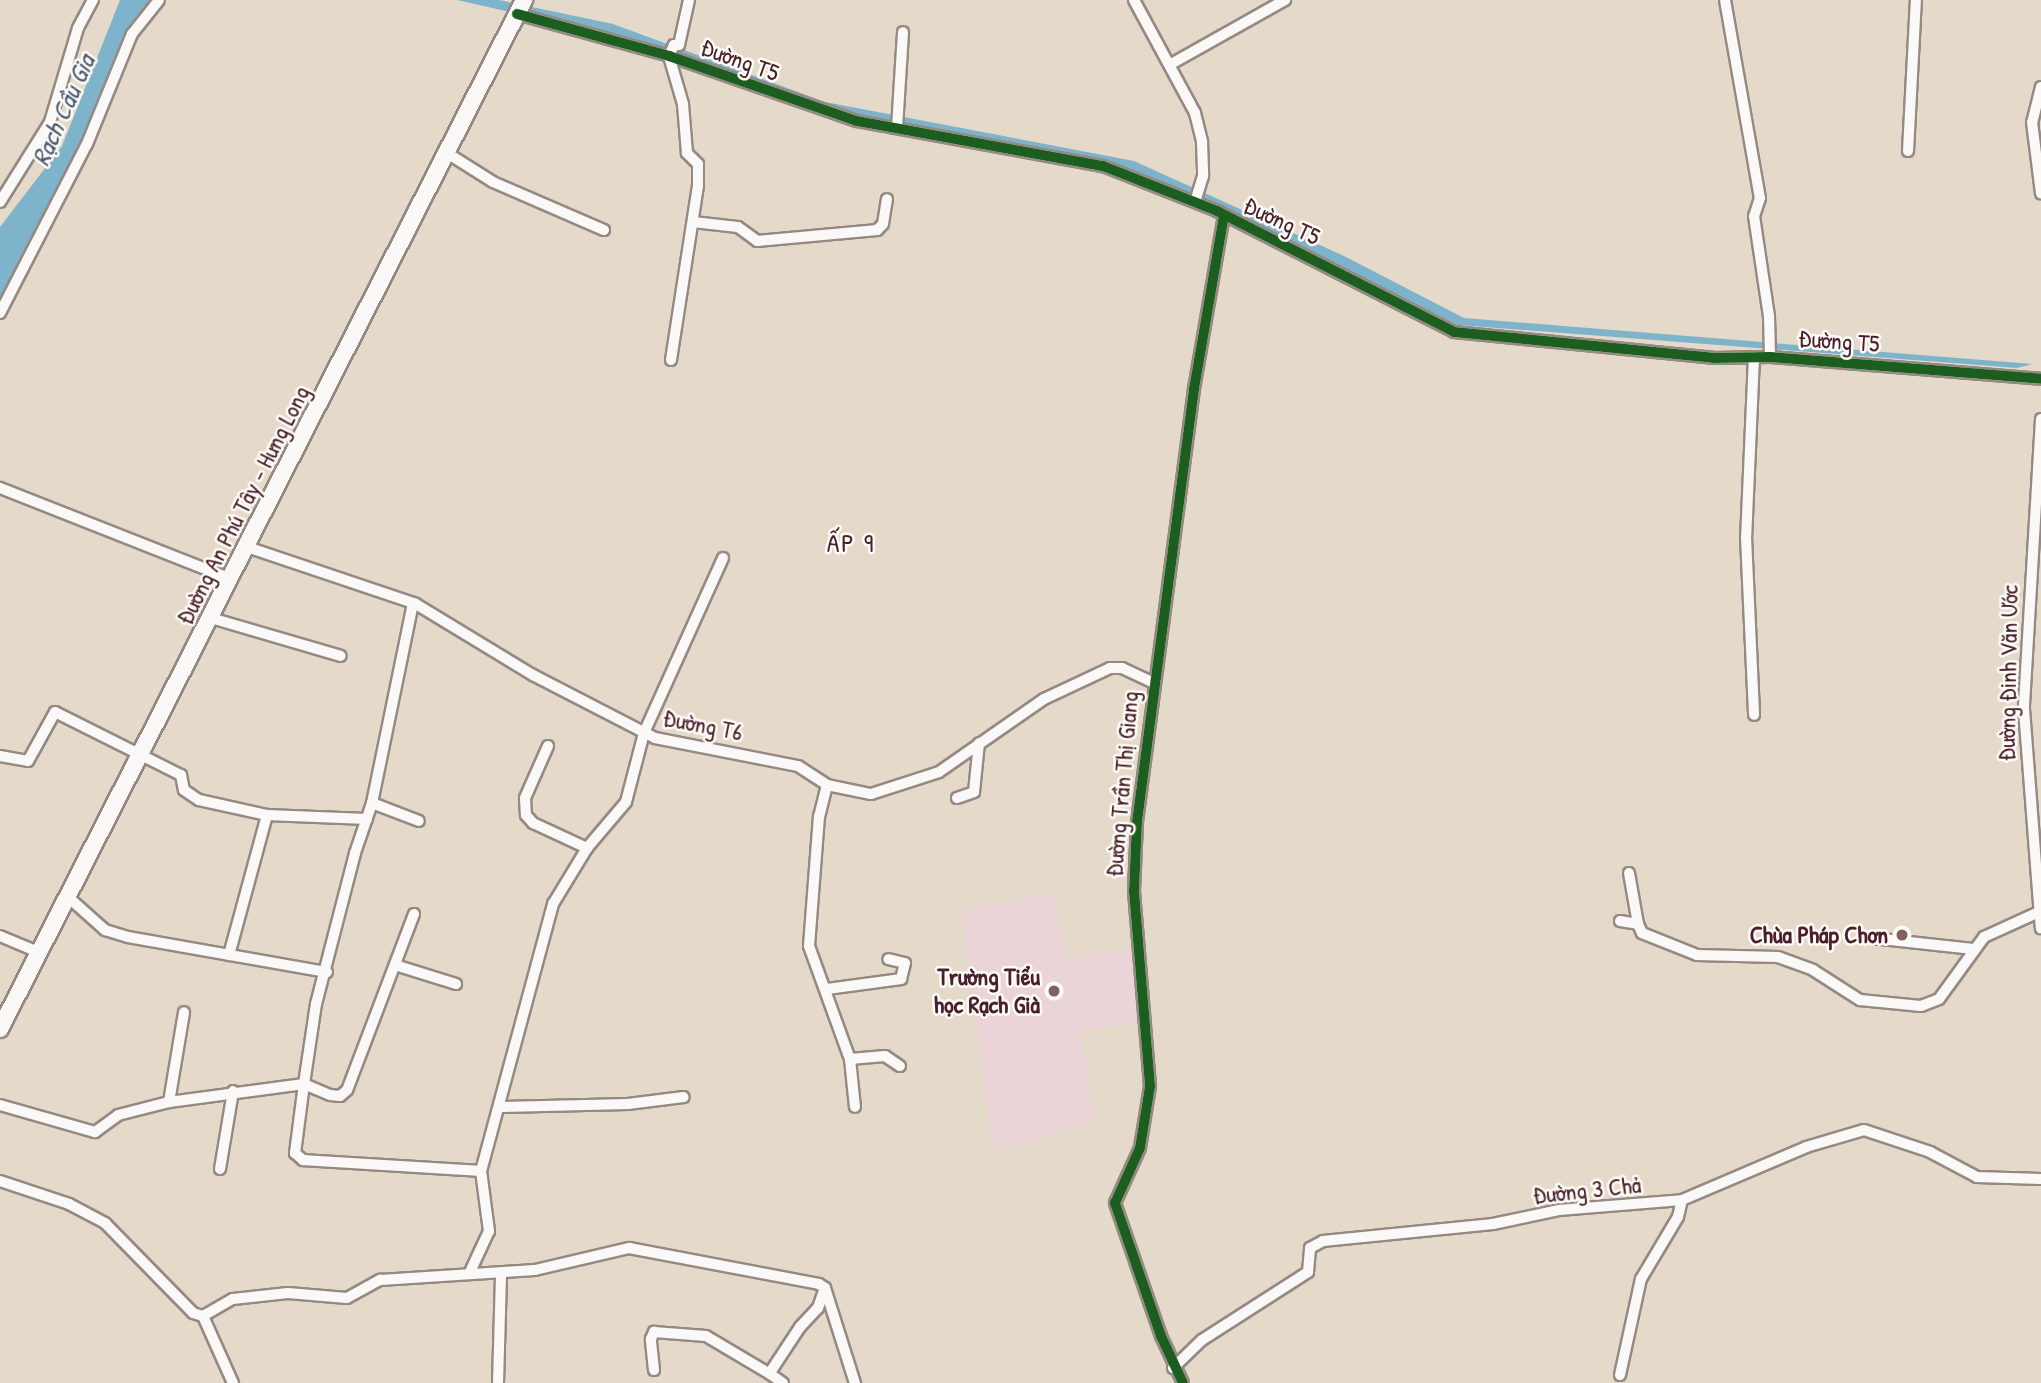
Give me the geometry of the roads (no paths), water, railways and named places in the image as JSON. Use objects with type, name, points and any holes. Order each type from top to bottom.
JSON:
[{"type":"street","points":[[0,202],[50,122],[78,28],[93,0]]},
{"type":"street","points":[[0,313],[87,144],[132,34],[159,0]]},
{"type":"street","points":[[671,360],[693,222],[698,164],[687,153],[683,104],[671,51],[679,45],[689,0]]},
{"type":"street","points":[[1133,0],[1171,64],[1200,134],[1201,188],[1195,201]]},
{"type":"street","points":[[1726,0],[1760,198],[1754,216],[1770,354]]},
{"type":"street","points":[[1908,151],[1916,0]]},
{"type":"street","points":[[1171,64],[1282,1]]},
{"type":"street","name":"Đường T5","points":[[522,3],[671,51],[806,106],[897,128],[1103,166],[1195,201],[1454,332],[1713,358],[1770,354],[2041,379]]},
{"type":"street","name":"Đường An Phú Tây - Hưng Long","points":[[0,1029],[522,3]]},
{"type":"street","points":[[897,128],[903,32]]},
{"type":"street","points":[[2039,93],[2032,122],[2041,193]]},
{"type":"street","points":[[447,153],[492,182],[604,230]]},
{"type":"street","points":[[693,222],[738,227],[757,241],[877,230],[883,225],[887,200]]},
{"type":"street","name":"Đường Trần Thị Giang","points":[[1183,1383],[1173,1368],[1115,1203],[1140,1148],[1150,1086],[1134,891],[1152,682],[1224,216]]},
{"type":"street","points":[[1754,356],[1746,537],[1754,715]]},
{"type":"street","name":"Đường Đinh Văn Ước","points":[[2041,419],[2024,709],[2041,928]]},
{"type":"street","points":[[0,488],[231,579]]},
{"type":"street","name":"Đường T6","points":[[247,547],[413,603],[533,675],[644,733],[798,766],[827,785],[871,794],[939,772],[1044,699],[1110,668],[1122,668],[1152,682]]},
{"type":"street","points":[[469,1274],[489,1231],[481,1171],[488,1135],[502,1107],[506,1068],[553,904],[587,848],[626,802],[644,733],[723,558]]},
{"type":"street","points":[[413,603],[372,803],[355,853],[327,972],[316,1004],[294,1141],[298,1158],[481,1171]]},
{"type":"street","points":[[211,618],[341,656]]},
{"type":"street","points":[[0,756],[29,761],[55,712],[140,758],[181,775],[189,796],[229,809],[267,815],[367,819]]},
{"type":"street","points":[[957,798],[974,792],[979,743]]},
{"type":"street","points":[[548,746],[525,798],[526,815],[533,823],[587,848]]},
{"type":"street","points":[[827,785],[819,816],[808,935],[850,1059],[855,1107]]},
{"type":"street","points":[[372,803],[419,821]]},
{"type":"street","points":[[229,956],[267,815]]},
{"type":"street","points":[[1629,873],[1642,933],[1702,957],[1784,958],[1813,970],[1846,994],[1877,1005],[1934,1003],[1952,985],[1973,949],[1991,932],[2039,911]]},
{"type":"street","points":[[68,897],[105,930],[229,956],[327,972]]},
{"type":"street","points":[[0,1105],[95,1132],[118,1115],[169,1101],[233,1091],[304,1084],[330,1095],[340,1096],[347,1090],[414,914]]},
{"type":"street","points":[[1620,921],[1638,924]]},
{"type":"street","points":[[0,936],[38,952]]},
{"type":"street","points":[[1872,938],[1973,949]]},
{"type":"street","points":[[827,989],[901,979],[905,963],[888,959]]},
{"type":"street","points":[[395,965],[456,984]]},
{"type":"street","points":[[169,1101],[184,1012]]},
{"type":"street","points":[[850,1059],[886,1056],[900,1066]]},
{"type":"street","points":[[220,1169],[233,1091]]},
{"type":"street","points":[[502,1107],[628,1104],[684,1097]]},
{"type":"street","name":"Đường 3 Chả","points":[[1173,1368],[1202,1340],[1308,1272],[1312,1264],[1310,1248],[1323,1241],[1493,1224],[1559,1210],[1682,1200],[1806,1147],[1864,1130],[1930,1152],[1977,1177],[2041,1179]]},
{"type":"street","points":[[0,1181],[69,1204],[105,1223],[193,1313],[203,1316],[233,1299],[288,1293],[346,1298],[380,1280],[501,1273],[629,1248],[825,1288]]},
{"type":"street","points":[[1620,1375],[1641,1279],[1678,1217],[1682,1200]]},
{"type":"street","points":[[498,1383],[501,1273]]},
{"type":"street","points":[[770,1374],[800,1327],[818,1308],[825,1288]]},
{"type":"street","points":[[825,1288],[855,1383]]},
{"type":"street","points":[[203,1316],[233,1383]]},
{"type":"street","points":[[654,1370],[651,1339],[654,1332],[706,1336],[783,1383]]},
{"type":"water","points":[[120,0],[155,0],[125,38],[78,157],[0,304],[0,227],[62,146]]},
{"type":"water","points":[[457,0],[499,0],[613,24],[825,102],[1134,161],[1344,256],[1464,318],[2032,364],[2017,368],[1458,325],[1247,221],[1134,172],[850,116],[550,21]]},
{"type":"place","name":"Chùa Pháp Chơn","points":[[1902,935]]},
{"type":"place","name":"Trường Tiểu học Rạch Già","points":[[1054,991]]},
{"type":"district","name":"ẤP 9","points":[[851,543]]},
{"type":"water label","name":"Rạch Cầu Gia","points":[[63,110]]}]
